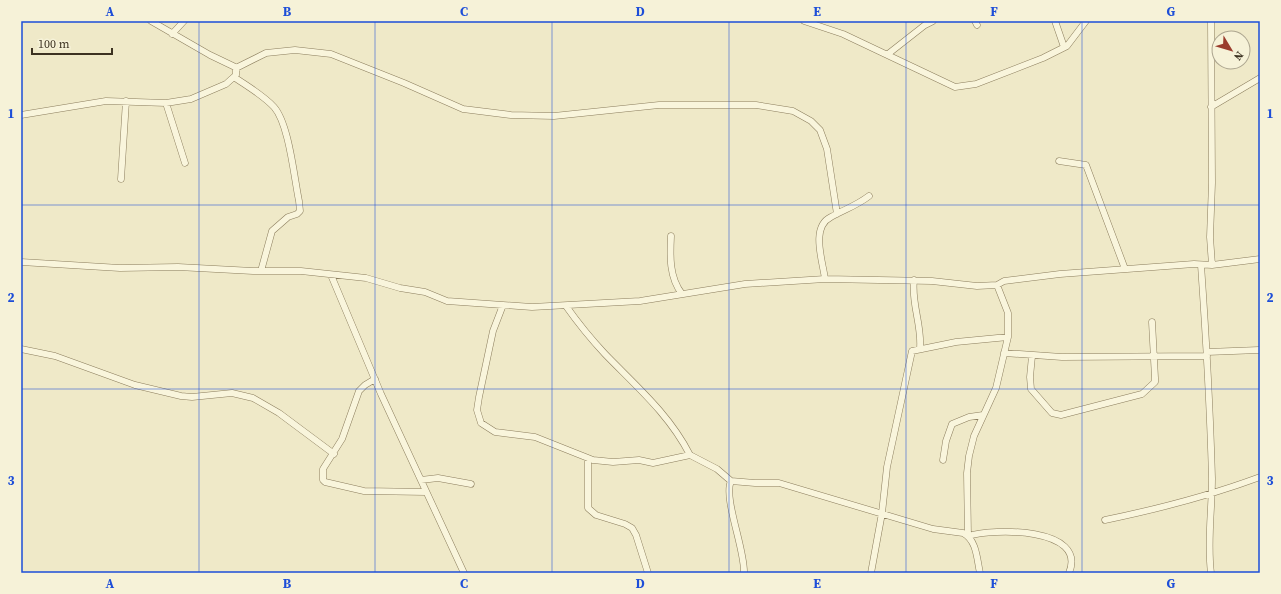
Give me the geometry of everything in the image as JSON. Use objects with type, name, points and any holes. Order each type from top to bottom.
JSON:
[{"type":"street","points":[[152,21],[172,34],[236,68]]},
{"type":"street","points":[[172,34],[184,21]]},
{"type":"street","points":[[804,21],[819,23],[956,87],[976,84],[995,75],[1028,65],[1064,47],[1076,35],[1086,21]]},
{"type":"street","points":[[888,54],[925,25],[933,21]]},
{"type":"street","points":[[1055,21],[1064,47]]},
{"type":"street","points":[[1211,21],[1212,183],[1210,237],[1212,265]]},
{"type":"street","points":[[236,68],[266,53],[295,50],[331,54],[404,83],[463,109],[511,115],[554,116],[660,105],[756,105],[793,111],[811,121],[820,130],[827,149],[837,214]]},
{"type":"street","points":[[21,115],[106,101],[166,102],[191,99],[226,84],[234,77],[237,72],[236,68]]},
{"type":"street","points":[[234,77],[273,106],[279,115],[284,127],[299,201],[300,210],[297,214],[288,217],[272,231],[261,271]]},
{"type":"street","points":[[1212,107],[1260,78]]},
{"type":"street","points":[[122,179],[126,101]]},
{"type":"street","points":[[166,102],[185,163]]},
{"type":"street","points":[[1059,161],[1086,165],[1125,269]]},
{"type":"street","points":[[825,279],[820,234],[827,219],[852,207],[869,196]]},
{"type":"street","points":[[671,236],[671,270],[676,286],[682,294]]},
{"type":"street","points":[[21,262],[120,268],[178,267],[261,271],[301,271],[366,278],[400,288],[425,292],[447,301],[532,307],[640,301],[745,284],[825,279],[958,282],[977,286],[997,285],[1000,282],[1014,279],[1194,264],[1212,265],[1260,259]]},
{"type":"street","points":[[1201,265],[1207,354],[1212,494],[1209,558],[1211,573]]},
{"type":"street","points":[[331,275],[375,379],[464,573]]},
{"type":"street","points":[[914,280],[912,291],[920,330],[920,348]]},
{"type":"street","points":[[980,573],[975,548],[968,536],[967,473],[974,436],[996,388],[1008,337],[1008,314],[997,285]]},
{"type":"street","points":[[503,305],[493,331],[479,397],[477,410],[481,423],[495,432],[535,437],[588,459],[613,462],[639,460],[653,463],[690,455]]},
{"type":"street","points":[[566,306],[603,352],[647,395],[679,436],[690,455],[712,466],[731,481],[779,483],[933,528],[968,536],[981,532],[999,531],[1024,533],[1056,540],[1065,546],[1071,556],[1072,565],[1069,573]]},
{"type":"street","points":[[1032,356],[1030,377],[1031,390],[1052,413],[1061,415],[1142,394],[1155,382],[1152,322]]},
{"type":"street","points":[[871,573],[882,513],[887,467],[912,351],[920,348],[956,342],[1008,337]]},
{"type":"street","points":[[21,349],[55,356],[135,385],[181,396],[192,397],[232,393],[247,396],[279,413],[334,454]]},
{"type":"street","points":[[1004,353],[1032,356],[1155,358],[1259,350]]},
{"type":"street","points":[[375,379],[365,385],[359,392],[344,433],[334,454],[323,469],[321,477],[325,482],[364,491],[426,492]]},
{"type":"street","points":[[943,460],[947,435],[952,424],[969,417],[983,415]]},
{"type":"street","points":[[588,459],[588,508],[596,515],[625,524],[632,528],[636,534],[648,573]]},
{"type":"street","points":[[1105,520],[1212,494],[1260,477]]},
{"type":"street","points":[[421,480],[438,478],[471,484]]},
{"type":"street","points":[[731,481],[729,486],[729,495],[739,534],[744,573]]}]
